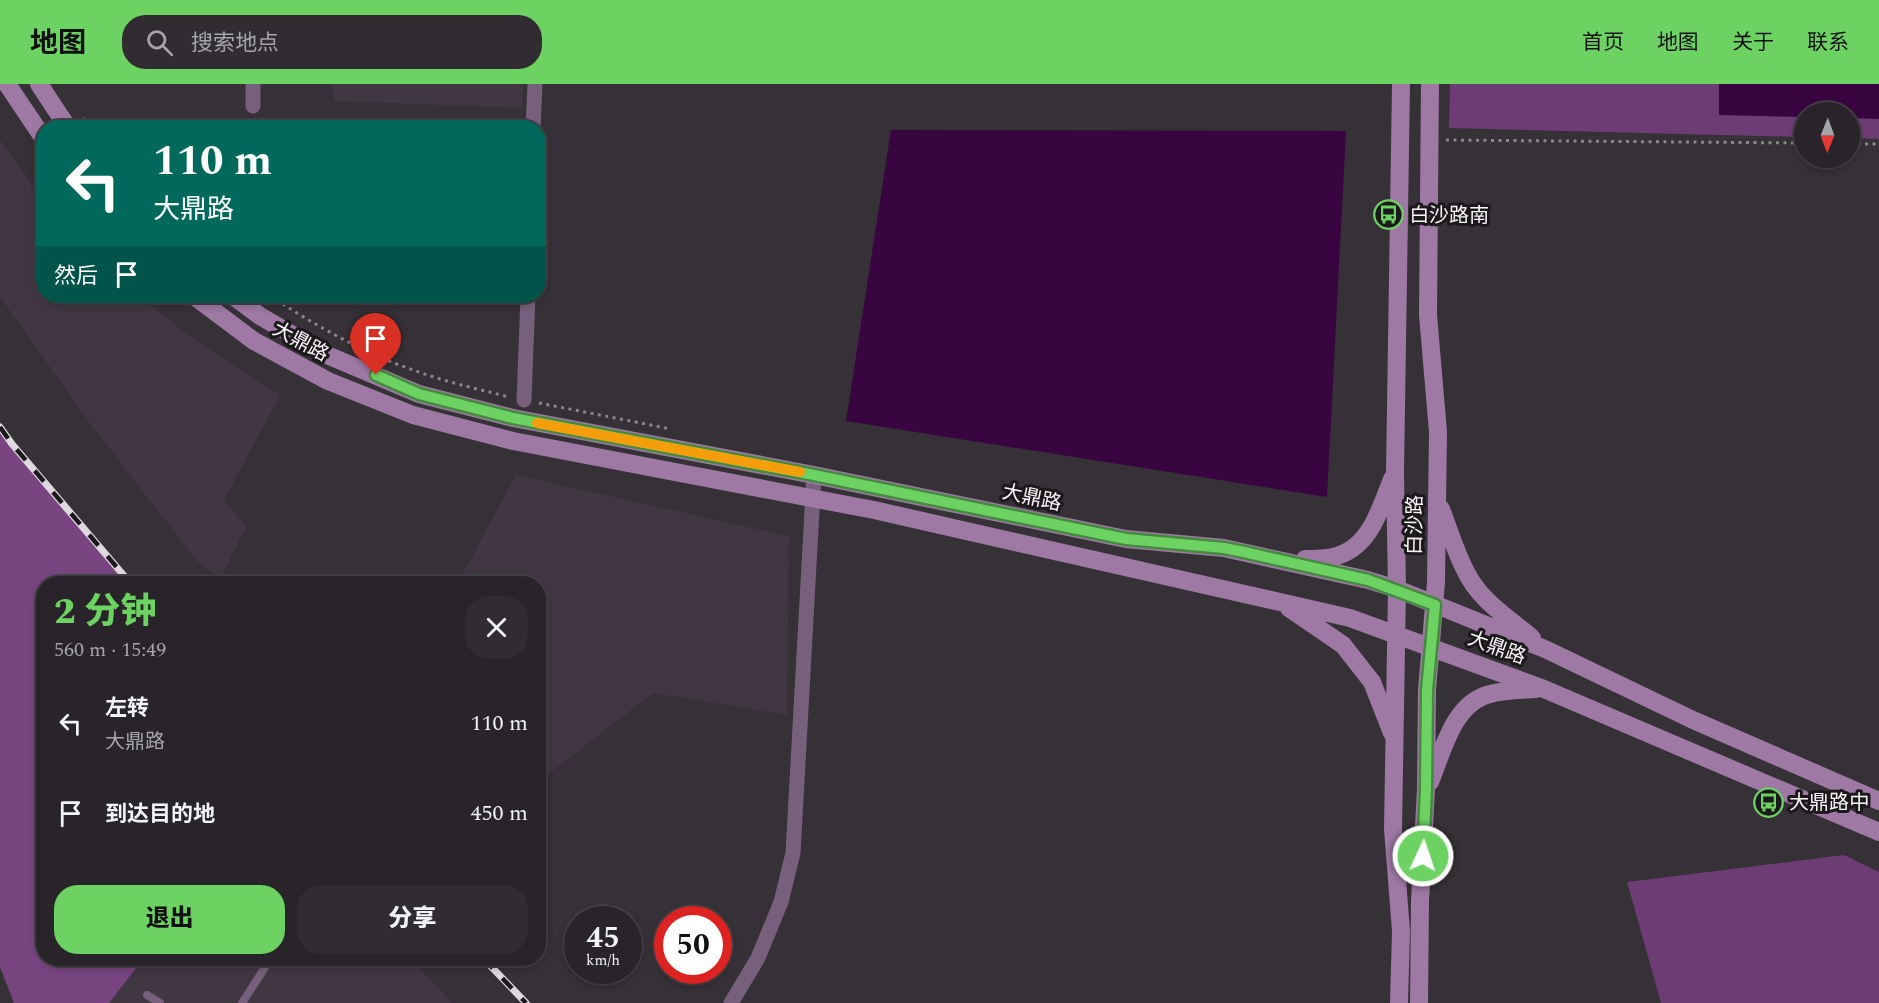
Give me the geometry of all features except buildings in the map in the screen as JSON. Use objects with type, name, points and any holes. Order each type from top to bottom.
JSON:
[{"type":"main road","points":[[6,84],[36,127]]},
{"type":"main road","points":[[39,84],[63,120]]},
{"type":"main road","name":"白沙路","points":[[1399,1003],[1401,931],[1393,830],[1397,589],[1395,472],[1401,84]]},
{"type":"main road","name":"白沙路","points":[[1419,1003],[1427,690],[1435,605],[1438,432],[1428,315],[1430,84]]},
{"type":"main road","name":"大鼎路","points":[[203,303],[254,341],[328,381],[413,415],[513,441],[813,497],[1350,618],[1544,689],[1879,832]]},
{"type":"main road","name":"大鼎路","points":[[242,303],[260,316],[327,355],[419,394],[513,418],[814,475],[1126,539],[1224,548],[1368,580],[1397,589],[1545,649],[1692,720],[1879,801]]},
{"type":"main road","points":[[1282,560],[1333,557],[1361,542],[1371,529],[1395,472]]},
{"type":"main road","points":[[1437,499],[1461,562],[1471,581],[1495,606],[1545,649]]},
{"type":"main road","points":[[1280,602],[1343,645],[1372,682],[1395,742]]},
{"type":"main road","points":[[1426,789],[1460,713],[1474,701],[1489,694],[1544,689]]},
{"type":"street","points":[[253,84],[253,106]]},
{"type":"street","points":[[533,120],[535,84]]},
{"type":"street","points":[[524,400],[528,303]]},
{"type":"street","points":[[731,1003],[758,958],[781,902],[793,853],[814,475]]},
{"type":"lane","points":[[242,1003],[266,966]]},
{"type":"lane","points":[[147,994],[160,1003]]},
{"type":"path","points":[[1429,140],[1794,143]]},
{"type":"path","points":[[1860,144],[1879,144]]},
{"type":"path","points":[[280,303],[362,348],[415,371],[524,400],[676,430]]},
{"type":"shaded area","points":[[331,84],[523,84],[522,108],[335,101]]},
{"type":"shaded area","points":[[1450,84],[1879,84],[1879,139],[1860,138],[1860,102],[1794,102],[1794,137],[1449,128]]},
{"type":"shaded area","points":[[1719,84],[1879,84],[1879,119],[1860,118],[1860,102],[1794,102],[1794,117],[1719,115]]},
{"type":"shaded area","points":[[891,130],[1346,131],[1327,497],[846,421]]},
{"type":"shaded area","points":[[0,140],[36,190],[36,303],[147,303],[199,343],[280,395],[224,500],[246,527],[222,576],[216,576],[197,561],[89,422],[0,297]]},
{"type":"shaded area","points":[[0,427],[125,576],[36,576],[36,966],[138,966],[109,1003],[14,1003],[0,967]]},
{"type":"shaded area","points":[[516,475],[789,536],[787,715],[653,693],[546,776],[546,576],[462,576]]},
{"type":"shaded area","points":[[1844,855],[1879,872],[1879,1003],[1661,1003],[1627,882]]},
{"type":"shaded area","points":[[126,966],[417,966],[452,1003],[93,1003]]},
{"type":"railway","points":[[0,427],[124,576]]},
{"type":"railway","points":[[491,966],[526,1003]]},
{"type":"slow traffic","points":[[537,423],[800,472]]},
{"type":"place","name":"白沙路南","points":[[1388,215]]},
{"type":"place","name":"大鼎路中","points":[[1768,802]]},
{"type":"route","points":[[376,375],[419,394],[513,418],[814,475],[1126,539],[1244,552],[1368,580],[1435,605],[1427,690],[1423,856]]}]
